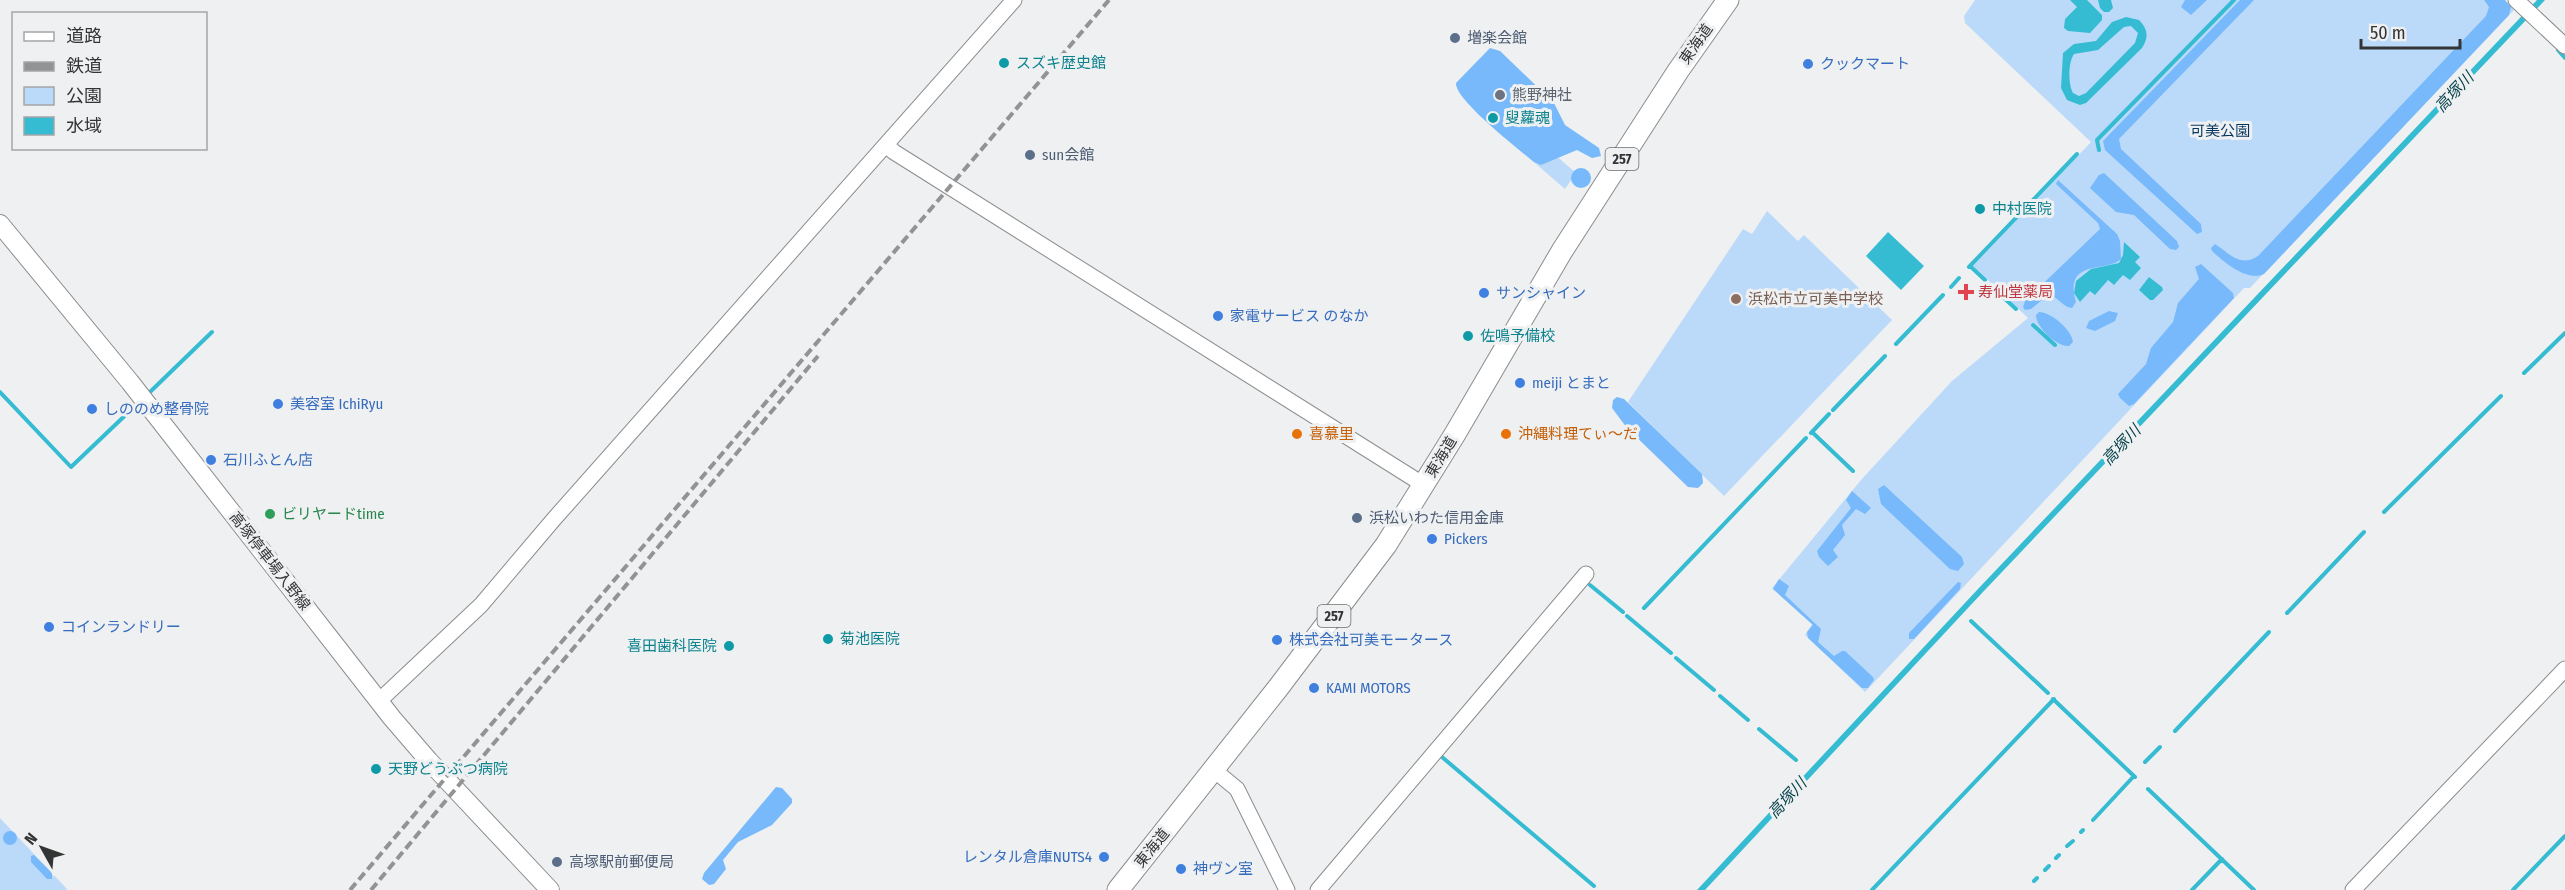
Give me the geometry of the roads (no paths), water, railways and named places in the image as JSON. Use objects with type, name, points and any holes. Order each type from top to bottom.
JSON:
[{"type":"highway","name":"東海道","points":[[1118,890],[1362,579],[1424,485],[1562,251],[1678,71],[1728,0]]},
{"type":"main road","name":"高塚停車場入野線","points":[[0,224],[130,382],[379,701],[429,761],[550,890]]},
{"type":"street","points":[[379,701],[481,605],[539,536],[1014,0]]},
{"type":"street","points":[[2525,8],[2565,46]]},
{"type":"street","points":[[886,144],[894,152],[1424,485]]},
{"type":"street","points":[[1318,890],[1586,574]]},
{"type":"street","points":[[2353,890],[2565,669]]},
{"type":"street","points":[[1214,770],[1237,789],[1287,890]]},
{"type":"water","points":[[2070,0],[2087,0],[2102,15],[2102,20],[2090,33],[2068,31],[2064,28],[2065,19],[2077,7]]},
{"type":"water","points":[[2098,0],[2111,0],[2113,8],[2109,12],[2104,12]]},
{"type":"water","name":"高塚川","points":[[2537,0],[2545,0],[1982,593],[1705,890],[1697,890],[1978,589]]},
{"type":"water","points":[[2126,17],[2139,20],[2146,33],[2146,40],[2142,48],[2086,103],[2080,105],[2067,100],[2061,88],[2063,53],[2074,44],[2096,41],[2112,22]],"holes":[[[2131,26],[2138,33],[2135,43],[2086,93],[2079,96],[2073,93],[2069,74],[2074,54],[2098,50],[2124,27]]]},
{"type":"water","points":[[1888,232],[1924,266],[1901,290],[1866,256]]},
{"type":"water","points":[[2124,242],[2140,257],[2135,262],[2141,268],[2130,280],[2123,275],[2114,285],[2108,280],[2095,295],[2090,291],[2080,302],[2074,293],[2076,281],[2091,269],[2119,263],[2123,255]]},
{"type":"water","points":[[2149,277],[2163,290],[2153,300],[2139,290]]},
{"type":"waterway","points":[[2099,150],[2097,140],[2234,0]]},
{"type":"waterway","points":[[2558,50],[2565,58]]},
{"type":"waterway","points":[[1969,267],[2077,154]]},
{"type":"waterway","points":[[1970,266],[1985,280]]},
{"type":"waterway","points":[[1951,287],[1959,278]]},
{"type":"waterway","points":[[1992,287],[2016,309]]},
{"type":"waterway","points":[[1896,344],[1943,295]]},
{"type":"waterway","points":[[2033,325],[2055,345]]},
{"type":"waterway","points":[[151,391],[212,332]]},
{"type":"waterway","points":[[2524,373],[2565,333]]},
{"type":"waterway","points":[[1833,410],[1885,356]]},
{"type":"waterway","points":[[0,392],[71,467],[134,407]]},
{"type":"waterway","points":[[2384,512],[2501,396]]},
{"type":"waterway","points":[[1811,433],[1829,414]]},
{"type":"waterway","points":[[1812,432],[1853,471]]},
{"type":"waterway","points":[[1644,608],[1806,438]]},
{"type":"waterway","points":[[2287,613],[2364,532]]},
{"type":"waterway","points":[[1590,585],[1623,612]]},
{"type":"waterway","points":[[1627,616],[1671,653]]},
{"type":"waterway","points":[[1971,621],[2048,693]]},
{"type":"waterway","points":[[2175,731],[2269,632]]},
{"type":"waterway","points":[[1676,658],[1714,690]]},
{"type":"waterway","points":[[1720,696],[1748,720]]},
{"type":"waterway","points":[[2053,699],[2135,777]]},
{"type":"waterway","points":[[1872,890],[2054,699]]},
{"type":"waterway","points":[[1759,729],[1796,760]]},
{"type":"waterway","points":[[2145,762],[2160,747]]},
{"type":"waterway","points":[[1442,757],[1594,886]]},
{"type":"waterway","points":[[2093,820],[2134,776]]},
{"type":"waterway","points":[[2148,789],[2254,890]]},
{"type":"waterway","points":[[2513,890],[2565,836]]},
{"type":"waterway","points":[[2067,846],[2073,841]]},
{"type":"waterway","points":[[2056,858],[2059,855]]},
{"type":"waterway","points":[[2192,890],[2222,859]]},
{"type":"waterway","points":[[2045,870],[2049,866]]},
{"type":"waterway","points":[[2034,881],[2037,878]]},
{"type":"railway","points":[[350,890],[1109,0]]},
{"type":"railway","points":[[371,890],[818,356]]},
{"type":"place","name":"増楽会館","points":[[1455,38]]},
{"type":"place","name":"スズキ歴史館","points":[[1004,63]]},
{"type":"place","name":"クックマート","points":[[1808,64]]},
{"type":"place","name":"熊野神社","points":[[1500,95]]},
{"type":"place","name":"叟蘿魂","points":[[1493,118]]},
{"type":"place","name":"sun会館","points":[[1030,155]]},
{"type":"place","name":"中村医院","points":[[1980,209]]},
{"type":"place","name":"寿仙堂薬局","points":[[1966,292]]},
{"type":"place","name":"サンシャイン","points":[[1484,293]]},
{"type":"place","name":"浜松市立可美中学校","points":[[1736,299]]},
{"type":"place","name":"家電サービス のなか","points":[[1218,316]]},
{"type":"place","name":"佐鳴予備校","points":[[1468,336]]},
{"type":"place","name":"meiji とまと","points":[[1520,383]]},
{"type":"place","name":"美容室 IchiRyu","points":[[278,404]]},
{"type":"place","name":"しののめ整骨院","points":[[92,409]]},
{"type":"place","name":"喜慕里","points":[[1297,434]]},
{"type":"place","name":"沖縄料理てぃ〜だ","points":[[1506,434]]},
{"type":"place","name":"石川ふとん店","points":[[211,460]]},
{"type":"place","name":"ビリヤードtime","points":[[270,514]]},
{"type":"place","name":"浜松いわた信用金庫","points":[[1357,518]]},
{"type":"place","name":"Pickers","points":[[1432,539]]},
{"type":"place","name":"コインランドリー","points":[[49,627]]},
{"type":"place","name":"菊池医院","points":[[828,639]]},
{"type":"place","name":"株式会社可美モータース","points":[[1277,640]]},
{"type":"place","name":"喜田歯科医院","points":[[729,646]]},
{"type":"place","name":"KAMI MOTORS","points":[[1314,688]]},
{"type":"place","name":"天野どうぶつ病院","points":[[376,769]]},
{"type":"place","name":"レンタル倉庫NUTS4","points":[[1104,857]]},
{"type":"place","name":"高塚駅前郵便局","points":[[557,862]]},
{"type":"place","name":"神ヴン室","points":[[1181,869]]},
{"type":"park label","name":"可美公園","points":[[2220,131]]}]
